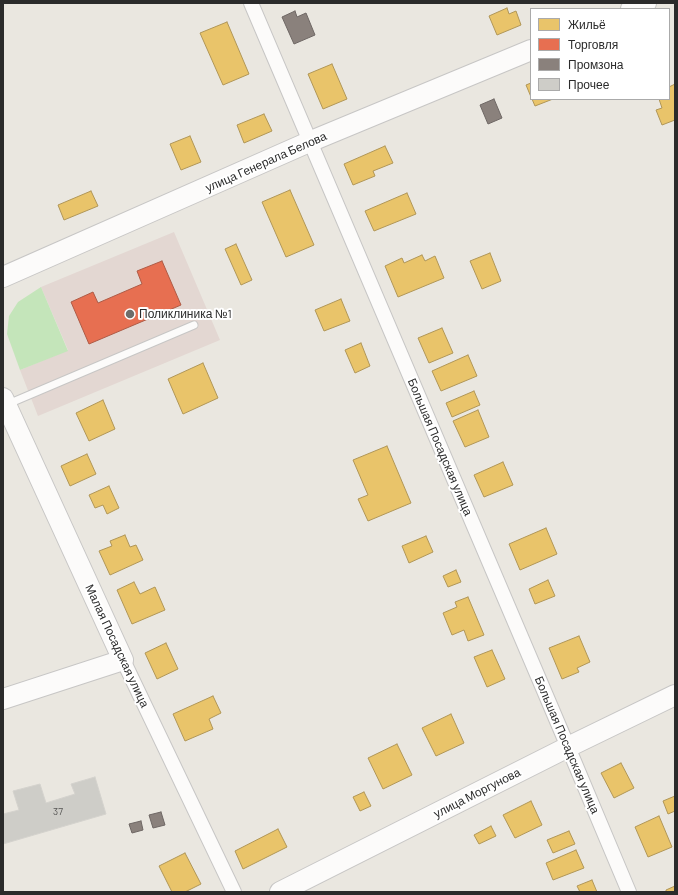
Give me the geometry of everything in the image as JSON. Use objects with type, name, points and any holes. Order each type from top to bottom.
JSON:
[{"type":"main road","points":[[634,8],[646,3]]},
{"type":"main road","name":"улица Генерала Белова","points":[[3,277],[309,142],[530,50]]},
{"type":"main road","name":"Малая Посадская улица","points":[[4,401],[123,660]]},
{"type":"main road","points":[[3,699],[123,660]]},
{"type":"main road","name":"улица Моргунова","points":[[280,892],[568,747],[675,695]]},
{"type":"street","name":"Большая Посадская улица","points":[[250,3],[629,892]]},
{"type":"street","name":"Малая Посадская улица","points":[[123,660],[234,892]]},
{"type":"lane","points":[[4,401],[194,325]]},
{"type":"shaded area","name":"Поликлиника №1","points":[[174,232],[220,340],[38,416],[20,370],[68,350],[41,287]]},
{"type":"green space","points":[[41,287],[68,351],[20,370],[7,334],[9,316],[18,302]]},
{"type":"building: Жильё","points":[[507,8],[509,14],[516,11],[521,25],[497,35],[489,16]]},
{"type":"building: Жильё","points":[[227,22],[249,74],[223,85],[200,33]]},
{"type":"building: Жильё","points":[[332,64],[347,99],[323,109],[308,74]]},
{"type":"building: Жильё","points":[[530,83],[530,95],[526,85]]},
{"type":"building: Жильё","points":[[675,84],[675,120],[662,125],[656,110],[662,108],[659,100],[670,100],[670,86]]},
{"type":"building: Жильё","points":[[532,100],[550,100],[535,106]]},
{"type":"building: Жильё","points":[[264,114],[272,131],[244,143],[237,125]]},
{"type":"building: Жильё","points":[[190,136],[201,162],[181,170],[170,144]]},
{"type":"building: Жильё","points":[[385,146],[393,163],[373,171],[375,176],[353,185],[344,164]]},
{"type":"building: Жильё","points":[[290,190],[314,245],[286,257],[262,202]]},
{"type":"building: Жильё","points":[[91,191],[98,206],[64,220],[58,205]]},
{"type":"building: Жильё","points":[[407,193],[416,214],[374,231],[365,211]]},
{"type":"building: Жильё","points":[[236,244],[252,280],[241,285],[225,249]]},
{"type":"building: Жильё","points":[[490,253],[501,281],[482,289],[470,261]]},
{"type":"building: Жильё","points":[[422,255],[425,261],[435,256],[444,278],[398,297],[385,266],[402,258],[404,263]]},
{"type":"building: Жильё","points":[[341,299],[350,321],[324,331],[315,310]]},
{"type":"building: Жильё","points":[[442,328],[453,353],[429,363],[418,338]]},
{"type":"building: Жильё","points":[[361,343],[370,366],[355,373],[345,350]]},
{"type":"building: Жильё","points":[[468,355],[477,376],[441,391],[432,371]]},
{"type":"building: Жильё","points":[[203,363],[218,398],[183,414],[168,379]]},
{"type":"building: Жильё","points":[[474,391],[480,405],[452,417],[446,403]]},
{"type":"building: Жильё","points":[[103,400],[115,429],[89,441],[76,413]]},
{"type":"building: Жильё","points":[[478,410],[489,437],[465,447],[453,421]]},
{"type":"building: Жильё","points":[[387,446],[411,503],[368,521],[358,499],[368,495],[353,460]]},
{"type":"building: Жильё","points":[[87,454],[96,474],[70,486],[61,466]]},
{"type":"building: Жильё","points":[[503,462],[513,485],[484,497],[474,475]]},
{"type":"building: Жильё","points":[[109,486],[119,508],[107,514],[103,505],[95,508],[89,495]]},
{"type":"building: Жильё","points":[[546,528],[557,554],[520,570],[509,544]]},
{"type":"building: Жильё","points":[[125,535],[130,547],[136,545],[143,560],[110,575],[99,551],[112,546],[110,541]]},
{"type":"building: Жильё","points":[[426,536],[433,552],[409,563],[402,546]]},
{"type":"building: Жильё","points":[[456,570],[461,582],[448,587],[443,576]]},
{"type":"building: Жильё","points":[[548,580],[555,596],[535,604],[529,589]]},
{"type":"building: Жильё","points":[[134,582],[140,594],[155,587],[165,610],[132,624],[117,590]]},
{"type":"building: Жильё","points":[[468,597],[484,635],[468,641],[464,630],[452,635],[443,613],[457,607],[455,602]]},
{"type":"building: Жильё","points":[[579,636],[590,662],[577,668],[579,672],[562,679],[549,648]]},
{"type":"building: Жильё","points":[[166,643],[178,669],[157,679],[145,653]]},
{"type":"building: Жильё","points":[[492,650],[505,679],[487,687],[474,657]]},
{"type":"building: Жильё","points":[[213,696],[221,713],[209,719],[213,729],[185,741],[173,714]]},
{"type":"building: Жильё","points":[[451,714],[464,743],[436,756],[422,728]]},
{"type":"building: Жильё","points":[[397,744],[412,775],[383,789],[368,758]]},
{"type":"building: Жильё","points":[[621,763],[634,788],[614,798],[601,773]]},
{"type":"building: Жильё","points":[[364,792],[371,806],[360,811],[353,797]]},
{"type":"building: Жильё","points":[[675,796],[675,811],[668,814],[663,801]]},
{"type":"building: Жильё","points":[[531,801],[542,825],[515,838],[503,815]]},
{"type":"building: Жильё","points":[[659,816],[672,847],[648,857],[635,827]]},
{"type":"building: Жильё","points":[[491,826],[496,836],[479,844],[474,835]]},
{"type":"building: Жильё","points":[[278,829],[287,847],[243,869],[235,851]]},
{"type":"building: Жильё","points":[[569,831],[575,844],[553,853],[547,840]]},
{"type":"building: Жильё","points":[[576,850],[584,868],[553,880],[546,863]]},
{"type":"building: Жильё","points":[[185,853],[201,884],[185,892],[172,892],[159,866]]},
{"type":"building: Жильё","points":[[592,880],[597,892],[580,892],[577,886]]},
{"type":"building: Жильё","points":[[675,886],[675,892],[666,892],[666,890]]},
{"type":"building: Торговля","points":[[162,261],[181,305],[89,344],[71,302],[93,292],[98,303],[142,284],[137,271]]},
{"type":"building: Промзона","points":[[295,11],[297,17],[306,13],[315,35],[294,44],[282,17]]},
{"type":"building: Промзона","points":[[494,99],[502,118],[488,124],[480,105]]},
{"type":"building: Промзона","points":[[161,812],[165,825],[153,828],[149,815]]},
{"type":"building: Промзона","points":[[141,821],[143,830],[132,833],[129,824]]},
{"type":"building: Прочее","points":[[95,777],[106,814],[3,844],[3,814],[19,810],[13,791],[40,784],[46,803],[75,794],[71,784]]},
{"type":"place","name":"Поликлиника №1","points":[[130,314]]}]
